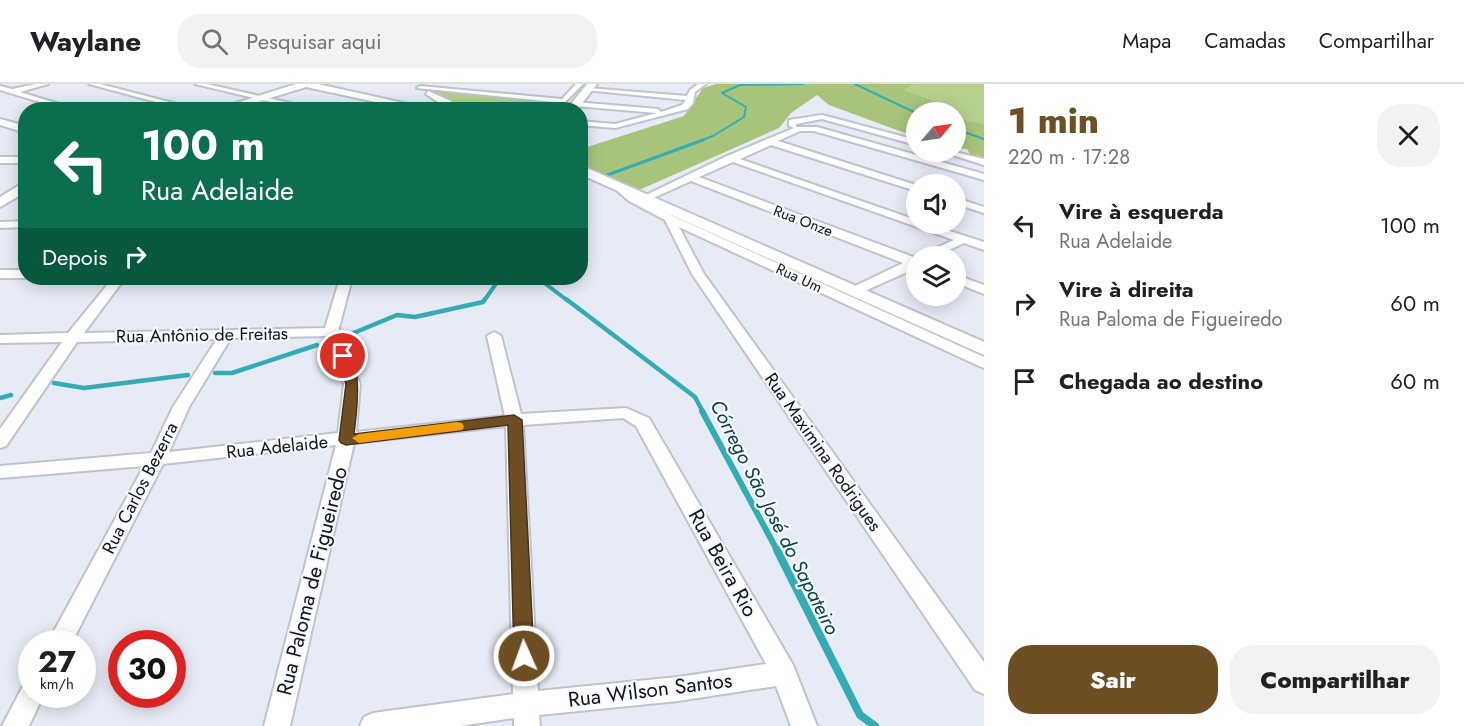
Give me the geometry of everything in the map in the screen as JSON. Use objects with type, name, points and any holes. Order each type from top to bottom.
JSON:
[{"type":"street","points":[[0,93],[45,84]]},
{"type":"street","points":[[92,84],[165,102]]},
{"type":"street","points":[[198,84],[280,102]]},
{"type":"street","points":[[247,102],[306,84],[392,102]]},
{"type":"street","points":[[411,84],[446,102]]},
{"type":"street","points":[[697,84],[702,84]]},
{"type":"street","points":[[588,124],[615,126],[671,112],[685,107],[695,87],[702,84]]},
{"type":"street","points":[[573,102],[586,86],[690,98]]},
{"type":"street","points":[[0,88],[49,102]]},
{"type":"street","points":[[420,88],[544,102]]},
{"type":"street","points":[[588,106],[671,112]]},
{"type":"street","points":[[795,129],[792,122],[822,117],[906,140]]},
{"type":"street","points":[[0,122],[18,128]]},
{"type":"street","points":[[0,128],[18,134]]},
{"type":"street","points":[[646,197],[795,129],[814,129],[984,177]]},
{"type":"street","points":[[768,141],[906,185]]},
{"type":"street","points":[[966,157],[984,162]]},
{"type":"street","points":[[730,158],[906,219]]},
{"type":"street","points":[[0,160],[18,160]]},
{"type":"street","name":"Rua Um","points":[[588,173],[984,349]]},
{"type":"street","points":[[0,188],[18,176]]},
{"type":"street","name":"Rua Onze","points":[[690,177],[906,259]]},
{"type":"street","name":"Rua Um","points":[[617,186],[633,199],[669,218],[984,363]]},
{"type":"street","points":[[0,203],[18,191]]},
{"type":"street","points":[[966,204],[984,210]]},
{"type":"street","name":"Rua Maximina Rodrigues","points":[[669,218],[698,274],[984,682]]},
{"type":"street","points":[[0,225],[18,224]]},
{"type":"street","points":[[950,234],[984,246]]},
{"type":"street","points":[[949,246],[964,239]]},
{"type":"street","points":[[856,291],[906,268]]},
{"type":"street","points":[[0,274],[18,274]]},
{"type":"street","points":[[966,283],[984,290]]},
{"type":"street","points":[[0,442],[73,337],[114,285]]},
{"type":"street","points":[[331,332],[344,285]]},
{"type":"street","name":"Rua Antônio de Freitas","points":[[0,339],[331,332]]},
{"type":"street","name":"Rua Paloma de Figueiredo","points":[[277,726],[346,440],[352,384],[331,332]]},
{"type":"street","name":"Rua Carlos Bezerra","points":[[66,630],[157,459],[181,407],[204,374],[226,335]]},
{"type":"street","points":[[494,336],[514,420],[527,715]]},
{"type":"street","name":"Rua Adelaide","points":[[0,472],[346,440],[514,420],[626,412]]},
{"type":"street","name":"Rua Beira Rio","points":[[626,412],[643,422],[784,673],[804,726]]},
{"type":"street","name":"Rua Wilson Santos","points":[[373,726],[527,715],[784,673]]},
{"type":"street","points":[[15,726],[25,708]]},
{"type":"green space","points":[[716,84],[913,84],[904,90],[937,102],[906,102],[906,133],[829,105],[817,95],[791,113],[779,128],[637,191],[588,169],[588,147],[684,116],[703,88]]},
{"type":"green space","points":[[913,84],[984,84],[984,124],[966,120],[966,102],[937,102],[903,90]]},
{"type":"green space","points":[[424,90],[560,102],[448,102]]},
{"type":"green space","points":[[966,120],[984,124],[984,159],[970,154],[967,149]]},
{"type":"waterway","name":"Córrego São José do Sapateiro","points":[[699,141],[713,136],[744,117],[746,107],[722,93],[740,85],[804,84]]},
{"type":"waterway","name":"Córrego São José do Sapateiro","points":[[855,84],[906,108]]},
{"type":"waterway","name":"Córrego São José do Sapateiro","points":[[966,133],[984,139]]},
{"type":"waterway","name":"Córrego São José do Sapateiro","points":[[602,177],[703,140]]},
{"type":"waterway","points":[[484,301],[495,285]]},
{"type":"waterway","name":"Córrego São José do Sapateiro","points":[[547,285],[568,301]]},
{"type":"waterway","points":[[339,339],[397,315],[415,317],[483,302],[485,299]]},
{"type":"waterway","name":"Córrego São José do Sapateiro","points":[[566,299],[695,397],[703,412]]},
{"type":"waterway","points":[[215,373],[232,373],[317,345]]},
{"type":"waterway","points":[[54,383],[84,388],[188,375]]},
{"type":"waterway","points":[[0,398],[11,395]]},
{"type":"waterway","name":"Córrego São José do Sapateiro","points":[[702,411],[778,552]]},
{"type":"waterway","name":"Córrego São José do Sapateiro","points":[[777,550],[860,715],[875,726]]},
{"type":"slow traffic","points":[[359,438],[457,427]]},
{"type":"route","points":[[343,356],[352,384],[346,440],[514,420],[524,656]]}]
